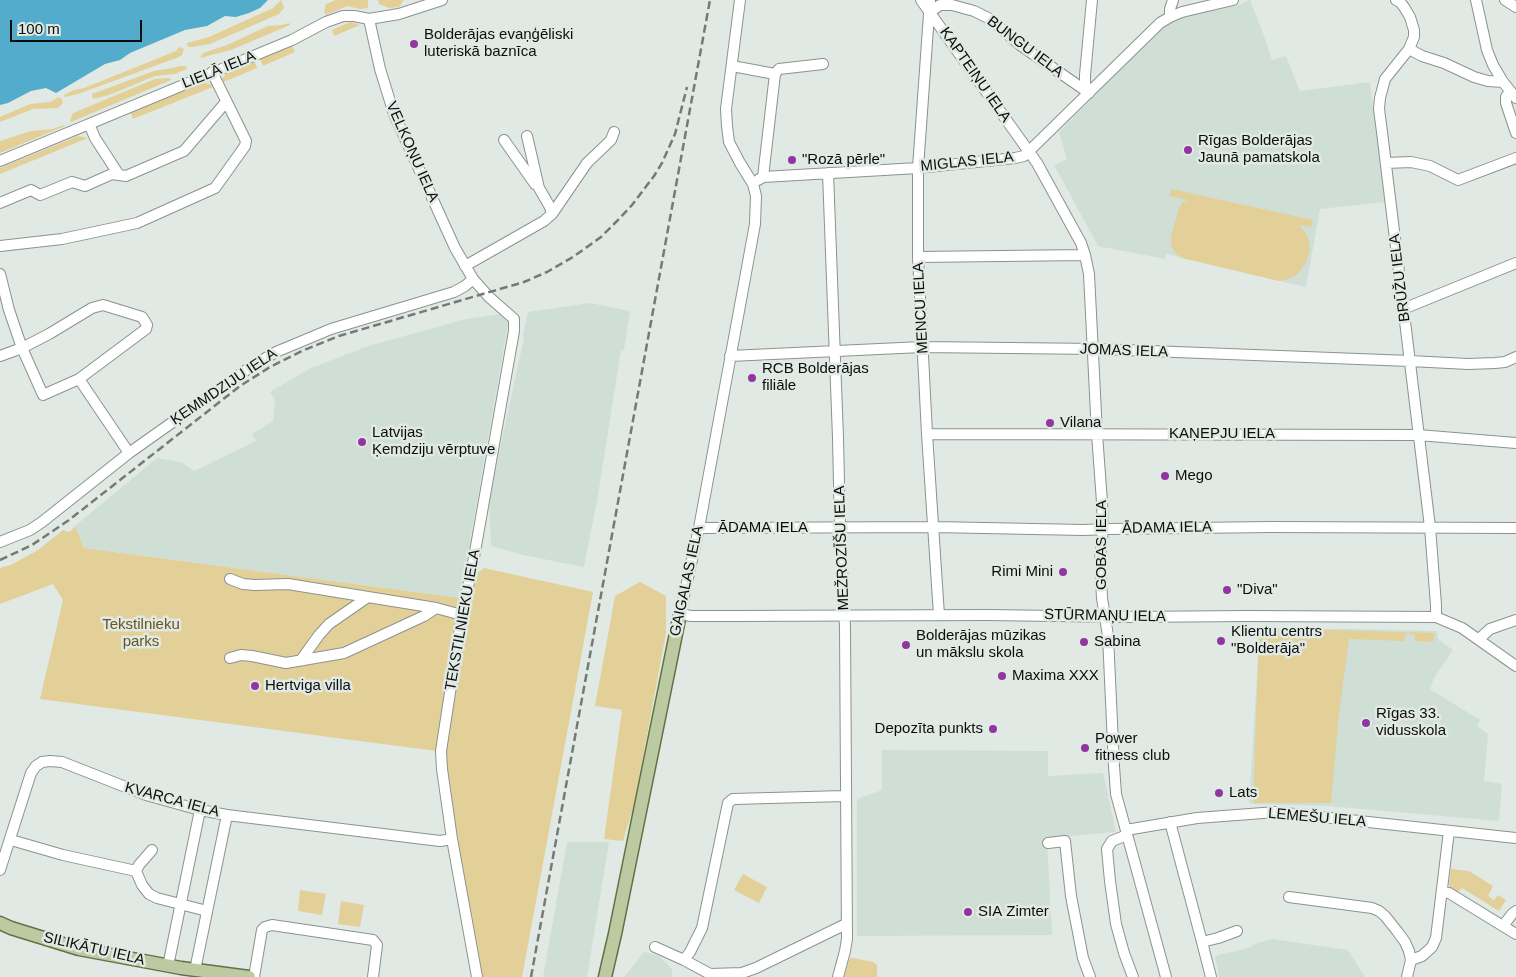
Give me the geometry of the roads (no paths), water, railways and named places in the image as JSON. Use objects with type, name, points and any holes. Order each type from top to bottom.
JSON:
[{"type":"main road","name":"GAIGALAS IELA","points":[[605,977],[680,614]]},
{"type":"main road","name":"SILIKĀTU IELA","points":[[0,923],[79,949],[168,966],[181,973],[195,970],[249,977]]},
{"type":"street","name":"LIELĀ IELA","points":[[0,161],[292,40],[334,19],[343,16],[354,16],[369,19],[399,14],[442,0]]},
{"type":"street","points":[[740,0],[726,109],[727,126],[729,142],[752,184],[763,177],[775,74],[779,69],[823,64]]},
{"type":"street","name":"KAPTEIŅU IELA","points":[[921,0],[1029,151]]},
{"type":"street","name":"MENCU IELA","points":[[930,0],[918,168],[918,258],[939,615]]},
{"type":"street","points":[[1089,93],[1085,84],[1085,76],[1092,0]]},
{"type":"street","points":[[1170,17],[1173,0]]},
{"type":"street","name":"MIGLAS IELA","points":[[763,177],[918,168],[1024,156],[1160,23],[1170,17],[1190,10],[1233,0]]},
{"type":"street","points":[[1396,0],[1404,7],[1410,17],[1414,30],[1410,49],[1422,56],[1488,81],[1504,82]]},
{"type":"street","points":[[1476,0],[1487,50],[1493,65],[1513,94],[1506,97],[1506,102],[1516,133]]},
{"type":"street","points":[[1505,0],[1516,7]]},
{"type":"street","name":"BUNGU IELA","points":[[930,12],[940,5],[952,5],[974,11],[990,19],[1020,45],[1089,93]]},
{"type":"street","name":"VELKOŅU IELA","points":[[369,19],[379,64],[394,114],[455,248],[473,279]]},
{"type":"street","name":"BRŪŽU IELA","points":[[1410,49],[1385,79],[1379,108],[1430,528],[1436,617]]},
{"type":"street","points":[[732,66],[775,74]]},
{"type":"street","points":[[0,246],[62,239],[137,223],[215,188],[244,149],[246,141],[212,72]]},
{"type":"street","points":[[0,203],[31,190],[40,194],[72,182],[85,186],[112,174],[126,176],[184,152],[226,102]]},
{"type":"street","points":[[89,124],[95,138],[119,175]]},
{"type":"street","points":[[465,266],[544,221],[552,214],[587,163],[611,140],[614,132]]},
{"type":"street","points":[[527,136],[539,188]]},
{"type":"street","points":[[504,140],[539,188],[552,214]]},
{"type":"street","name":"GOBAS IELA","points":[[1029,151],[1081,243],[1089,274],[1096,434],[1102,502],[1103,529],[1100,559],[1108,636],[1116,794],[1166,977]]},
{"type":"street","points":[[1386,163],[1411,162],[1430,166],[1458,180],[1516,158]]},
{"type":"street","name":"MEŽROZĪŠU IELA","points":[[828,173],[840,528],[845,615],[846,946],[838,977]]},
{"type":"street","name":"GAIGALAS IELA","points":[[680,614],[699,528],[755,224],[756,196],[752,184]]},
{"type":"street","points":[[918,258],[1085,255]]},
{"type":"street","points":[[1403,309],[1516,264]]},
{"type":"street","points":[[0,274],[9,310],[22,348],[43,396],[79,379],[146,329],[147,325],[142,317],[103,305],[92,308],[22,348],[0,356]]},
{"type":"street","name":"ĶEMMDZIJU IELA","points":[[0,542],[30,530],[42,522],[129,453],[252,366],[276,352],[332,329],[454,292],[473,279]]},
{"type":"street","name":"TEKSTILNIEKU IELA","points":[[473,279],[489,297],[514,319],[514,331],[462,615],[441,751],[452,839],[477,977]]},
{"type":"street","name":"JOMAS IELA","points":[[730,356],[922,347],[1093,349],[1468,364],[1495,363],[1516,358]]},
{"type":"street","points":[[79,379],[129,453]]},
{"type":"street","name":"KAŅEPJU IELA","points":[[927,434],[1418,434],[1516,443]]},
{"type":"street","name":"ĀDAMA IELA","points":[[699,528],[1083,530],[1516,528]]},
{"type":"street","points":[[230,579],[243,584],[288,584],[436,608],[462,615]]},
{"type":"street","points":[[301,660],[329,624],[368,597]]},
{"type":"street","points":[[230,658],[246,655],[286,662],[344,653],[424,616],[436,608]]},
{"type":"street","name":"STŪRMAŅU IELA","points":[[680,614],[691,616],[1436,617],[1462,628],[1516,666]]},
{"type":"street","points":[[1479,639],[1490,629],[1516,620]]},
{"type":"street","name":"KVARCA IELA","points":[[0,870],[31,773],[42,762],[50,761],[62,762],[146,795],[200,810],[438,840],[452,839]]},
{"type":"street","points":[[684,960],[702,928],[728,803],[733,799],[845,796]]},
{"type":"street","points":[[168,966],[200,810]]},
{"type":"street","name":"LEMEŠU IELA","points":[[1127,832],[1196,818],[1276,812],[1516,838]]},
{"type":"street","points":[[195,970],[226,814]]},
{"type":"street","points":[[1170,822],[1211,977]]},
{"type":"street","points":[[1411,960],[1422,956],[1432,947],[1436,938],[1449,831]]},
{"type":"street","points":[[1127,832],[1112,841],[1107,849],[1116,924],[1133,977]]},
{"type":"street","points":[[11,840],[63,855],[136,871]]},
{"type":"street","points":[[1048,843],[1065,841],[1071,896],[1083,958],[1090,977]]},
{"type":"street","points":[[152,850],[136,871],[142,885],[149,894],[157,898],[207,911]]},
{"type":"street","points":[[1442,892],[1449,893],[1516,934]]},
{"type":"street","points":[[1289,897],[1372,908],[1379,911],[1385,916],[1410,951],[1411,960],[1407,977]]},
{"type":"street","points":[[1503,926],[1516,911]]},
{"type":"street","points":[[655,947],[710,974],[742,973],[846,924]]},
{"type":"street","points":[[254,977],[262,930],[272,925],[373,940],[377,945],[374,977]]},
{"type":"street","points":[[1202,942],[1238,931]]},
{"type":"water","points":[[0,0],[268,0],[260,8],[249,13],[236,17],[225,16],[207,26],[185,30],[130,53],[120,60],[105,64],[56,93],[46,88],[31,91],[0,105]]},
{"type":"railway","points":[[531,977],[710,0]]},
{"type":"railway","points":[[0,560],[32,545],[69,520],[240,386],[270,367],[339,336],[524,282],[547,272],[573,257],[601,237],[632,205],[654,176],[675,134],[687,87]]},
{"type":"place","name":"Bolderājas evaņģēliski luteriskā baznīca","points":[[414,44]]},
{"type":"place","name":"Rīgas Bolderājas Jaunā pamatskola","points":[[1188,150]]},
{"type":"place","name":"\"Rozā pērle\"","points":[[792,160]]},
{"type":"place","name":"RCB Bolderājas filiāle","points":[[752,378]]},
{"type":"place","name":"Vilana","points":[[1050,423]]},
{"type":"place","name":"Latvijas Ķemdziju vērptuve","points":[[362,442]]},
{"type":"place","name":"Mego","points":[[1165,476]]},
{"type":"place","name":"Rimi Mini","points":[[1063,572]]},
{"type":"place","name":"\"Diva\"","points":[[1227,590]]},
{"type":"place","name":"Klientu centrs \"Bolderāja\"","points":[[1221,641]]},
{"type":"place","name":"Sabina","points":[[1084,642]]},
{"type":"place","name":"Bolderājas mūzikas un mākslu skola","points":[[906,645]]},
{"type":"place","name":"Maxima XXX","points":[[1002,676]]},
{"type":"place","name":"Hertviga villa","points":[[255,686]]},
{"type":"place","name":"Rīgas 33. vidusskola","points":[[1366,723]]},
{"type":"place","name":"Depozīta punkts","points":[[993,729]]},
{"type":"place","name":"Power fitness club","points":[[1085,748]]},
{"type":"place","name":"Lats","points":[[1219,793]]},
{"type":"place","name":"SIA Zimter","points":[[968,912]]},
{"type":"park label","name":"Tekstilnieku parks","points":[[141,634]]}]
